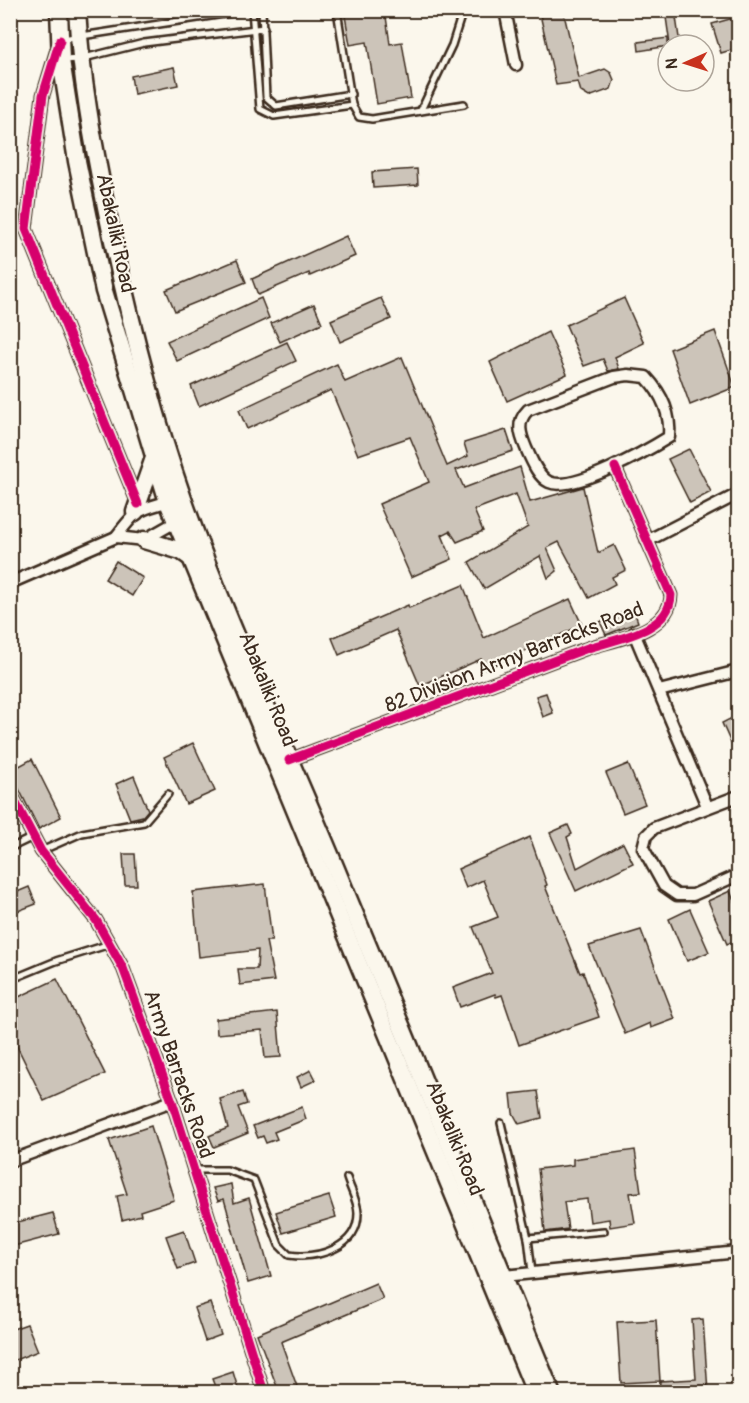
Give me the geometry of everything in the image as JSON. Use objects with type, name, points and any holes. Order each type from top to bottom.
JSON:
[{"type":"main road","name":"Abakaliki Road","points":[[59,10],[61,60],[77,161],[105,291],[154,457],[289,760],[551,1392]]},
{"type":"main road","name":"Abakaliki Road","points":[[77,10],[80,59],[95,151],[122,282],[154,406],[175,500]]},
{"type":"main road","points":[[137,508],[154,457]]},
{"type":"main road","name":"Abakaliki Road","points":[[183,519],[191,558],[329,899],[535,1392]]},
{"type":"main road","points":[[144,540],[181,551],[191,558]]},
{"type":"street","points":[[505,10],[516,65]]},
{"type":"street","points":[[60,40],[43,95],[26,229],[137,508]]},
{"type":"street","points":[[614,377],[646,377],[656,387],[666,405],[670,423],[669,436],[615,467],[575,481],[559,484],[546,480],[538,470],[521,437],[519,424],[522,416],[528,410],[614,377]]},
{"type":"street","name":"82 Division Army Barracks Road","points":[[289,760],[585,649],[634,633],[663,619],[670,604],[671,595],[615,467]]},
{"type":"street","points":[[647,541],[738,494]]},
{"type":"street","points":[[116,537],[137,508],[175,500]]},
{"type":"street","points":[[10,583],[116,537],[144,540],[183,519]]},
{"type":"street","name":"82 Division Army Barracks Road","points":[[634,633],[707,806]]},
{"type":"street","points":[[659,691],[738,671]]},
{"type":"street","name":"Army Barracks Road","points":[[10,792],[41,851],[111,944],[123,968],[172,1101],[264,1392]]},
{"type":"street","points":[[738,796],[707,806],[648,832],[643,848],[647,860],[664,886],[677,895],[693,895],[738,874]]},
{"type":"street","name":"Army Barracks Road","points":[[10,1161],[172,1101]]},
{"type":"street","points":[[504,1276],[738,1252]]},
{"type":"lane","points":[[60,40],[78,39],[251,10],[260,109],[274,116],[352,105]]},
{"type":"lane","points":[[262,10],[266,97],[269,102],[276,106],[351,94]]},
{"type":"lane","points":[[337,10],[352,105],[355,112],[364,119],[464,104]]},
{"type":"lane","points":[[421,110],[452,45],[463,10]]},
{"type":"lane","points":[[61,60],[80,59],[144,43],[264,28]]},
{"type":"lane","points":[[41,851],[82,833],[144,822],[168,794]]},
{"type":"lane","points":[[10,848],[33,837]]},
{"type":"lane","points":[[10,981],[56,961],[111,944]]},
{"type":"lane","points":[[501,1122],[528,1238],[532,1272]]},
{"type":"lane","points":[[192,1170],[227,1170],[255,1179],[279,1245],[289,1256],[304,1257],[345,1245],[357,1228],[358,1210],[347,1178]]},
{"type":"lane","points":[[528,1238],[604,1231]]},
{"type":"building","points":[[344,10],[385,10],[390,44],[402,42],[411,98],[377,104],[367,42],[350,45]]},
{"type":"building","points":[[539,10],[563,10],[579,78],[605,69],[611,73],[614,80],[611,89],[589,97],[581,92],[578,82],[556,85]]},
{"type":"building","points":[[665,10],[675,10],[678,33],[668,33]]},
{"type":"building","points":[[737,17],[738,48],[721,53],[712,24]]},
{"type":"building","points":[[656,40],[656,48],[639,51],[638,42]]},
{"type":"building","points":[[174,67],[178,85],[134,94],[131,76]]},
{"type":"building","points":[[417,169],[418,185],[373,188],[372,172]]},
{"type":"building","points":[[346,236],[355,256],[258,295],[252,279]]},
{"type":"building","points":[[237,260],[246,282],[175,311],[166,290]]},
{"type":"building","points":[[261,298],[269,318],[177,361],[167,341]]},
{"type":"building","points":[[381,298],[391,319],[340,342],[331,320]]},
{"type":"building","points":[[624,298],[644,343],[615,357],[619,369],[608,371],[603,359],[584,366],[566,325]]},
{"type":"building","points":[[314,304],[322,323],[280,342],[271,323]]},
{"type":"building","points":[[715,331],[735,387],[690,405],[670,349]]},
{"type":"building","points":[[548,332],[567,374],[507,401],[490,362]]},
{"type":"building","points":[[287,342],[296,361],[199,406],[191,386]]},
{"type":"building","points":[[402,357],[447,466],[468,456],[464,443],[506,430],[513,451],[456,470],[464,488],[520,467],[530,502],[583,487],[598,553],[614,545],[626,570],[612,577],[615,584],[589,598],[559,542],[547,548],[557,571],[548,578],[540,556],[484,589],[469,562],[528,527],[516,494],[474,510],[483,531],[457,542],[450,531],[442,535],[452,559],[411,577],[379,504],[429,482],[410,437],[358,455],[331,390],[247,429],[239,410],[337,364],[345,382]]},
{"type":"building","points":[[689,449],[711,492],[690,503],[668,459]]},
{"type":"building","points":[[116,561],[143,578],[132,596],[105,579]]},
{"type":"building","points":[[463,585],[484,638],[570,599],[582,625],[485,669],[481,659],[420,686],[396,630],[339,655],[332,638],[408,605],[409,608]]},
{"type":"building","points":[[633,608],[638,622],[606,635],[600,622]]},
{"type":"building","points":[[546,693],[553,713],[543,717],[536,696]]},
{"type":"building","points":[[738,715],[738,759],[722,723]]},
{"type":"building","points":[[193,743],[215,791],[186,804],[164,757]]},
{"type":"building","points":[[32,759],[61,817],[39,829],[10,771]]},
{"type":"building","points":[[628,764],[645,804],[623,813],[606,773]]},
{"type":"building","points":[[134,776],[148,810],[143,816],[130,819],[116,784]]},
{"type":"building","points":[[568,825],[572,834],[567,837],[577,868],[623,843],[633,863],[576,891],[550,833]]},
{"type":"building","points":[[530,837],[547,885],[545,886],[580,973],[583,972],[599,1017],[519,1045],[502,995],[496,997],[495,994],[460,1007],[453,988],[492,973],[473,927],[498,917],[483,880],[466,888],[458,869]]},
{"type":"building","points":[[123,854],[135,854],[137,885],[125,885]]},
{"type":"building","points":[[265,884],[272,941],[266,941],[274,981],[240,985],[238,969],[257,969],[258,950],[199,957],[193,892]]},
{"type":"building","points":[[29,887],[36,904],[10,914],[10,895]]},
{"type":"building","points":[[730,891],[738,911],[738,939],[727,944],[708,901]]},
{"type":"building","points":[[690,909],[709,952],[687,961],[669,919]]},
{"type":"building","points":[[641,930],[675,1019],[651,1028],[650,1023],[625,1034],[589,946]]},
{"type":"building","points":[[57,979],[105,1074],[44,1101],[10,1032],[10,1001]]},
{"type":"building","points":[[277,1012],[281,1057],[265,1058],[262,1030],[217,1034],[216,1019]]},
{"type":"building","points":[[311,1070],[316,1080],[301,1087],[297,1077]]},
{"type":"building","points":[[538,1091],[542,1118],[519,1124],[513,1113],[511,1094]]},
{"type":"building","points":[[243,1092],[247,1104],[238,1107],[248,1133],[214,1147],[209,1136],[228,1128],[220,1099]]},
{"type":"building","points":[[302,1107],[306,1119],[274,1132],[277,1139],[266,1143],[263,1136],[258,1138],[253,1126]]},
{"type":"building","points":[[151,1126],[174,1200],[140,1211],[141,1215],[122,1220],[117,1196],[127,1194],[109,1140]]},
{"type":"building","points":[[635,1150],[641,1192],[630,1193],[635,1223],[610,1227],[609,1219],[590,1222],[587,1199],[564,1202],[568,1229],[545,1232],[538,1169],[573,1165],[573,1159]]},
{"type":"building","points":[[231,1184],[234,1203],[249,1198],[271,1276],[248,1283],[224,1199],[218,1201],[213,1188]]},
{"type":"building","points":[[329,1196],[336,1217],[283,1233],[276,1212]]},
{"type":"building","points":[[53,1213],[59,1234],[10,1247],[10,1224]]},
{"type":"building","points":[[184,1230],[195,1263],[178,1269],[166,1236]]},
{"type":"building","points":[[376,1283],[383,1299],[281,1342],[299,1392],[279,1392],[257,1334]]},
{"type":"building","points":[[210,1303],[221,1335],[205,1341],[194,1308]]},
{"type":"building","points":[[703,1319],[708,1392],[659,1392],[660,1381],[696,1379],[692,1320]]},
{"type":"building","points":[[656,1320],[660,1381],[621,1383],[617,1322]]},
{"type":"building","points":[[27,1324],[38,1351],[10,1362],[10,1330]]},
{"type":"building","points":[[233,1372],[239,1392],[217,1392],[212,1379]]},
{"type":"cycle path","points":[[60,40],[43,95],[26,229],[138,504]]},
{"type":"cycle path","points":[[289,760],[585,649],[625,638],[651,626],[661,618],[668,608],[671,595],[615,467]]},
{"type":"cycle path","points":[[10,792],[41,851],[96,920],[123,968],[172,1101],[264,1392]]}]
